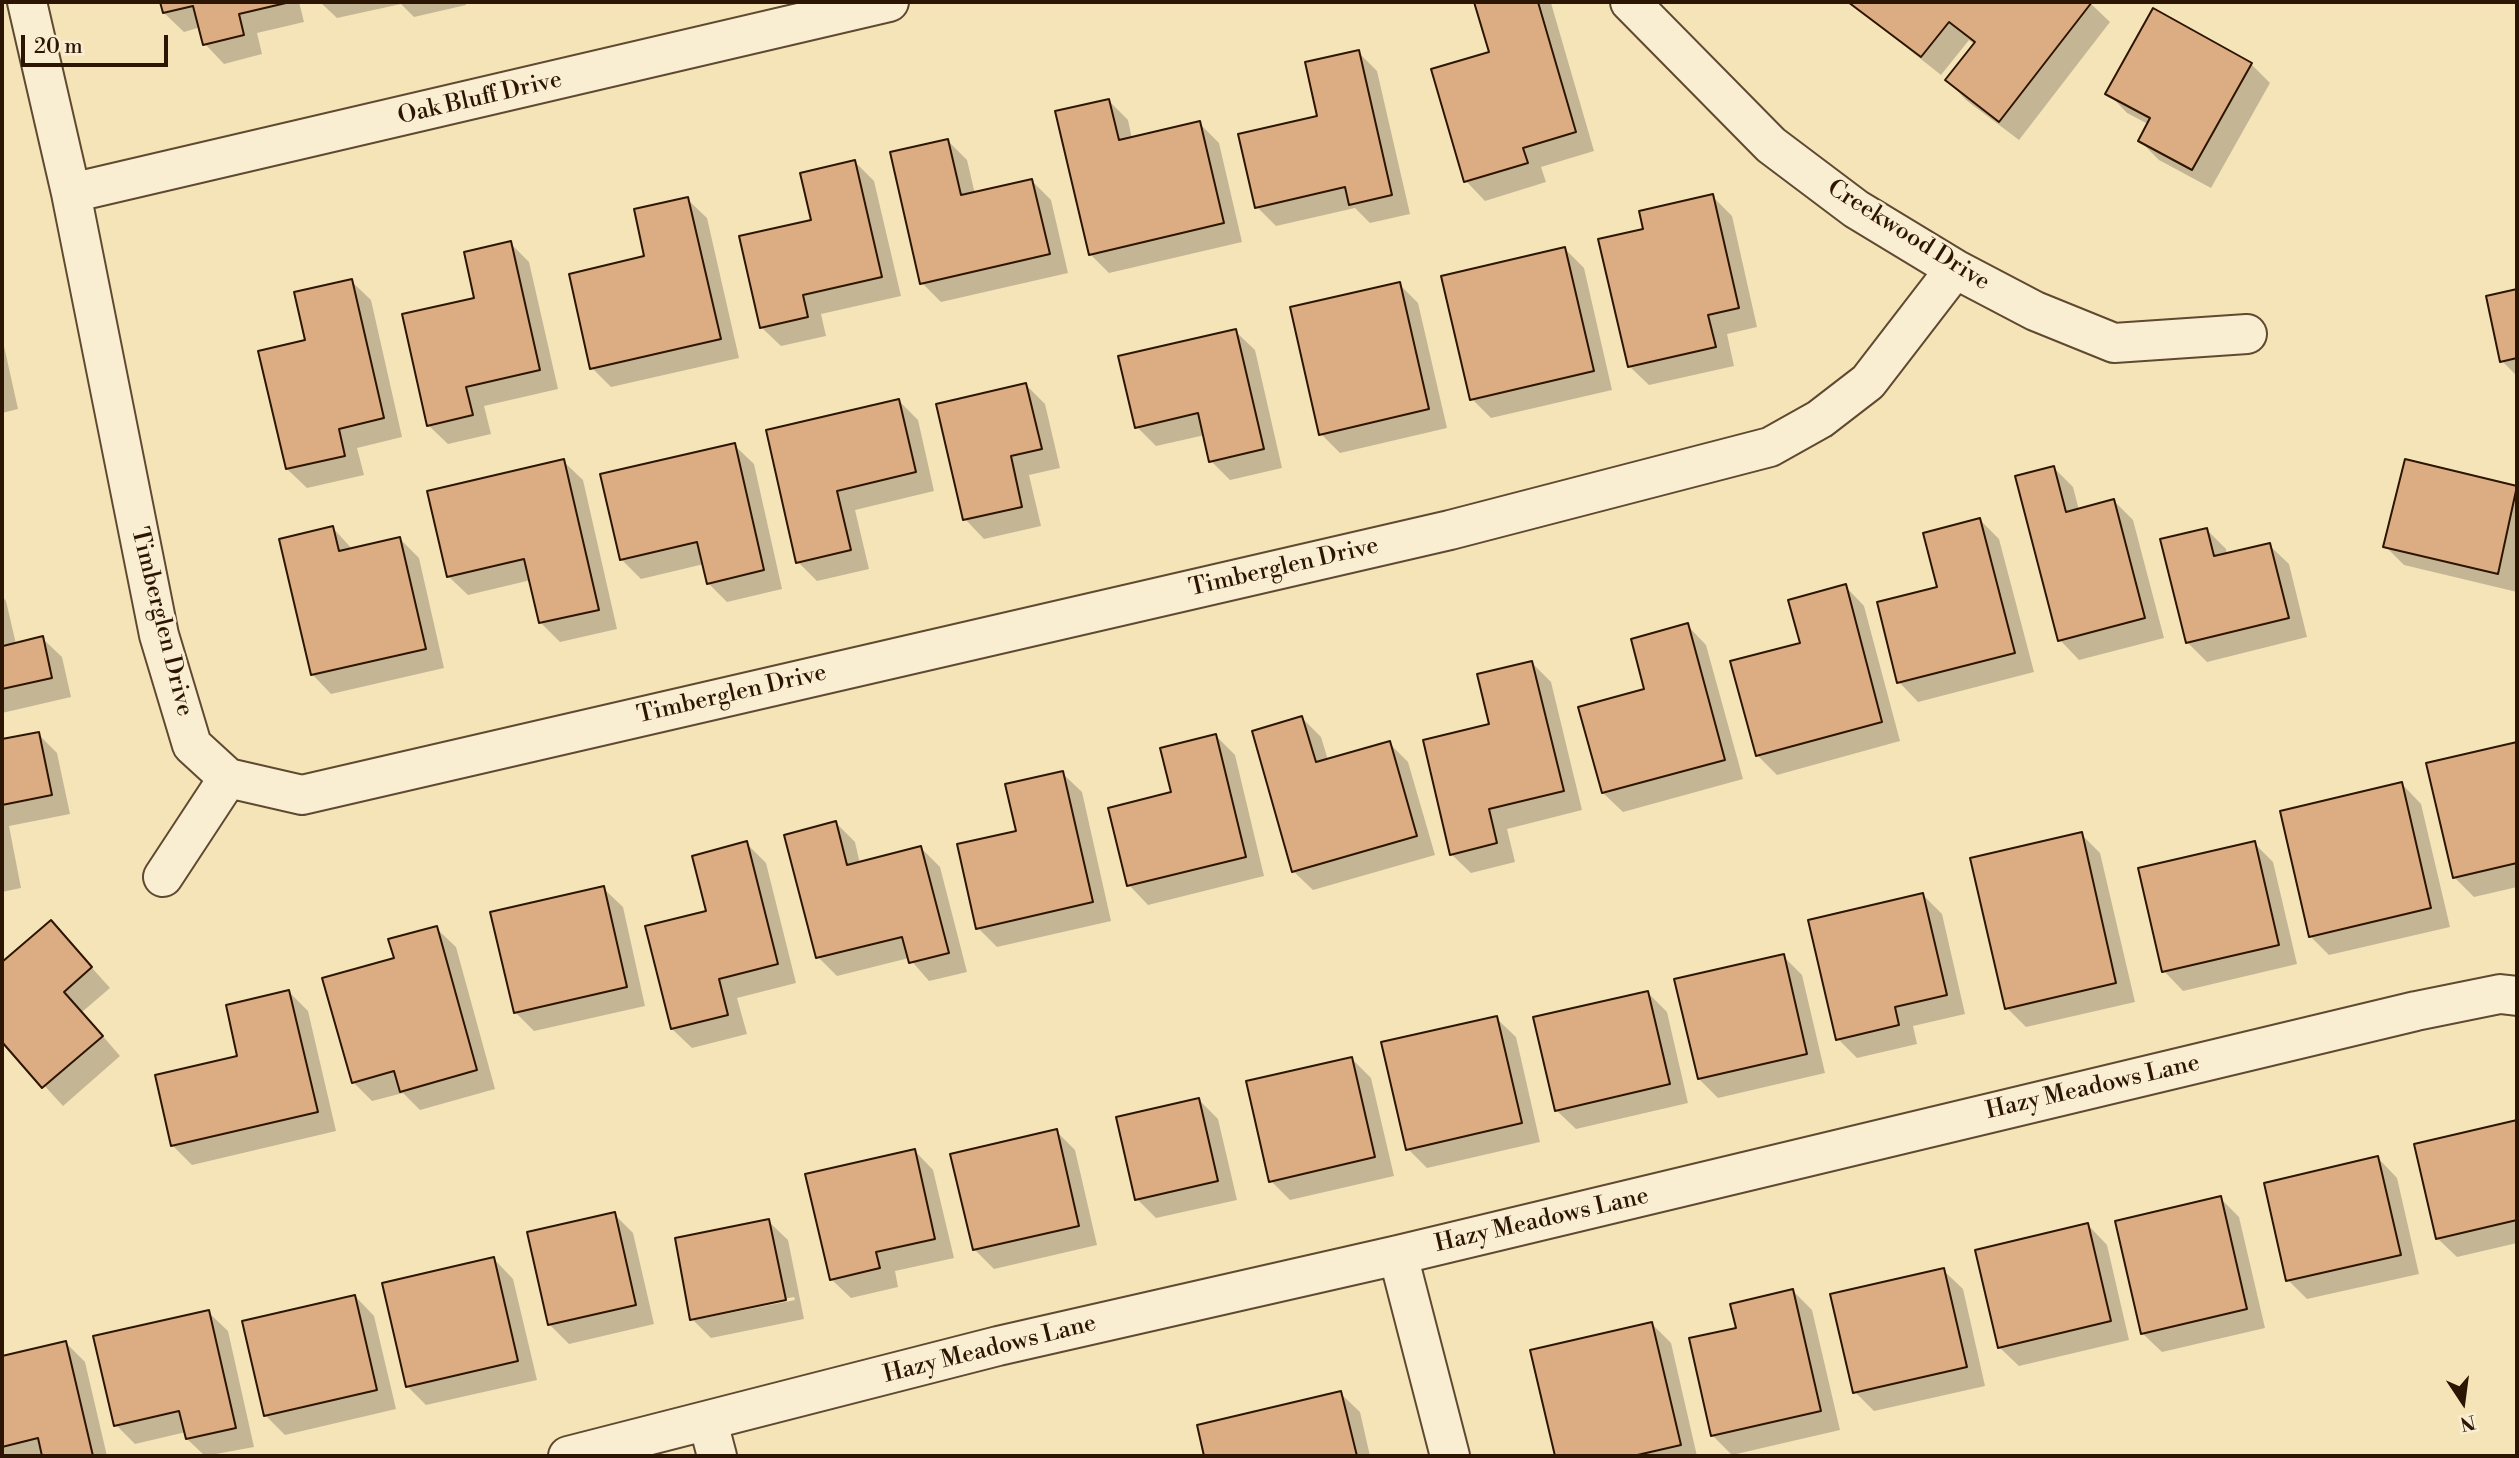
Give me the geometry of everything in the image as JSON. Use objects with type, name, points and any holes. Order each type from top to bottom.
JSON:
[{"type":"street","name":"Timberglen Drive","points":[[27,2],[71,193],[159,635],[191,745],[228,778],[302,795],[1450,530],[1770,447],[1820,419],[1868,382],[1955,270]]},
{"type":"street","name":"Oak Bluff Drive","points":[[71,193],[889,2]]},
{"type":"street","name":"Creekwood Drive","points":[[1630,2],[1771,145],[1856,209],[1955,270],[2035,311],[2113,343],[2247,334]]},
{"type":"street","points":[[163,877],[228,778]]},
{"type":"street","name":"Hazy Meadows Lane","points":[[568,1456],[713,1439],[998,1346],[1398,1255],[2403,1014],[2500,994],[2517,996]]},
{"type":"street","points":[[1398,1255],[1450,1456]]},
{"type":"building","points":[[160,2],[286,3],[239,14],[244,35],[203,45],[193,6],[163,13]]},
{"type":"building","points":[[1474,2],[1538,2],[1576,132],[1523,148],[1528,163],[1464,182],[1431,69],[1489,52]]},
{"type":"building","points":[[1848,2],[2092,2],[1999,122],[1945,80],[1975,42],[1949,22],[1921,57]]},
{"type":"building","points":[[2153,8],[2252,63],[2192,170],[2138,141],[2150,118],[2105,94]]},
{"type":"building","points":[[1359,50],[1392,195],[1349,205],[1345,187],[1255,208],[1238,134],[1317,116],[1305,62]]},
{"type":"building","points":[[1109,99],[1119,140],[1200,121],[1224,223],[1089,255],[1055,111]]},
{"type":"building","points":[[948,139],[961,195],[1032,179],[1050,254],[920,284],[890,152]]},
{"type":"building","points":[[855,160],[882,277],[803,295],[808,317],[760,328],[739,236],[811,220],[800,173]]},
{"type":"building","points":[[1713,194],[1739,308],[1708,315],[1716,347],[1628,367],[1598,239],[1643,229],[1639,211]]},
{"type":"building","points":[[688,197],[721,339],[590,369],[569,274],[644,256],[634,209]]},
{"type":"building","points":[[511,241],[540,370],[466,387],[473,415],[427,426],[402,314],[474,298],[464,252]]},
{"type":"building","points":[[1565,247],[1594,371],[1470,400],[1441,276]]},
{"type":"building","points":[[352,279],[384,418],[339,429],[345,456],[286,469],[258,351],[305,340],[294,292]]},
{"type":"building","points":[[1400,282],[1429,409],[1319,435],[1290,307]]},
{"type":"building","points":[[2517,289],[2517,358],[2500,362],[2486,296]]},
{"type":"building","points":[[1236,329],[1264,449],[1209,462],[1198,413],[1135,428],[1118,356]]},
{"type":"building","points":[[1026,383],[1042,449],[1011,456],[1022,507],[963,520],[936,404]]},
{"type":"building","points":[[899,399],[916,472],[837,491],[851,550],[796,563],[766,430]]},
{"type":"building","points":[[735,443],[764,570],[707,584],[697,542],[620,560],[600,474]]},
{"type":"building","points":[[564,459],[599,610],[539,623],[524,559],[447,577],[427,491]]},
{"type":"building","points":[[2405,459],[2517,486],[2498,574],[2383,547]]},
{"type":"building","points":[[2054,466],[2066,512],[2114,499],[2145,618],[2058,641],[2015,476]]},
{"type":"building","points":[[1980,518],[2015,653],[1897,683],[1877,602],[1937,587],[1923,533]]},
{"type":"building","points":[[333,526],[339,551],[400,537],[426,649],[311,675],[279,539]]},
{"type":"building","points":[[2207,528],[2214,556],[2270,543],[2289,618],[2186,643],[2160,539]]},
{"type":"building","points":[[1846,584],[1882,722],[1756,756],[1730,661],[1800,643],[1788,600]]},
{"type":"building","points":[[1688,623],[1725,760],[1602,793],[1578,707],[1644,689],[1631,639]]},
{"type":"building","points":[[43,636],[52,678],[2,689],[2,642],[3,646]]},
{"type":"building","points":[[1532,661],[1564,791],[1489,809],[1497,843],[1450,855],[1423,740],[1489,724],[1477,674]]},
{"type":"building","points":[[1302,716],[1316,762],[1390,741],[1417,836],[1292,872],[1252,731]]},
{"type":"building","points":[[39,732],[52,795],[2,805],[2,739]]},
{"type":"building","points":[[1216,734],[1246,857],[1127,886],[1108,808],[1171,792],[1160,748]]},
{"type":"building","points":[[2517,742],[2517,863],[2453,878],[2426,763]]},
{"type":"building","points":[[1063,771],[1093,902],[976,929],[957,844],[1016,831],[1005,784]]},
{"type":"building","points":[[2402,782],[2431,908],[2309,937],[2280,811]]},
{"type":"building","points":[[836,821],[847,865],[921,846],[949,953],[909,963],[902,937],[816,958],[784,835]]},
{"type":"building","points":[[2082,832],[2116,983],[2005,1009],[1970,858]]},
{"type":"building","points":[[747,841],[778,964],[719,979],[728,1015],[671,1029],[645,926],[706,911],[692,856]]},
{"type":"building","points":[[2255,841],[2279,945],[2162,972],[2138,868]]},
{"type":"building","points":[[604,886],[627,987],[514,1013],[490,912]]},
{"type":"building","points":[[1923,893],[1947,995],[1895,1007],[1899,1025],[1836,1040],[1808,920]]},
{"type":"building","points":[[51,920],[92,967],[64,992],[103,1036],[42,1088],[2,1042],[2,962]]},
{"type":"building","points":[[437,926],[477,1070],[400,1092],[394,1071],[352,1083],[322,978],[394,958],[388,939]]},
{"type":"building","points":[[1784,954],[1807,1054],[1698,1079],[1674,979]]},
{"type":"building","points":[[289,990],[318,1112],[171,1146],[155,1075],[237,1056],[226,1005]]},
{"type":"building","points":[[1648,991],[1670,1084],[1555,1111],[1533,1017]]},
{"type":"building","points":[[1497,1016],[1522,1123],[1406,1150],[1381,1042]]},
{"type":"building","points":[[1352,1057],[1375,1157],[1269,1182],[1246,1081]]},
{"type":"building","points":[[1199,1098],[1218,1181],[1135,1200],[1116,1117]]},
{"type":"building","points":[[2517,1120],[2517,1220],[2436,1239],[2414,1144]]},
{"type":"building","points":[[1057,1129],[1079,1226],[973,1250],[950,1154]]},
{"type":"building","points":[[915,1149],[935,1239],[876,1252],[880,1268],[830,1280],[805,1174]]},
{"type":"building","points":[[2378,1156],[2401,1255],[2286,1281],[2264,1183]]},
{"type":"building","points":[[2221,1196],[2247,1309],[2141,1334],[2115,1221]]},
{"type":"building","points":[[615,1212],[636,1305],[548,1325],[527,1232]]},
{"type":"building","points":[[769,1219],[786,1300],[690,1320],[675,1238]]},
{"type":"building","points":[[2088,1223],[2111,1321],[1998,1348],[1975,1250]]},
{"type":"building","points":[[494,1257],[518,1361],[406,1387],[382,1283]]},
{"type":"building","points":[[1944,1268],[1967,1367],[1853,1393],[1830,1294]]},
{"type":"building","points":[[1793,1289],[1821,1411],[1711,1436],[1689,1338],[1736,1328],[1730,1304]]},
{"type":"building","points":[[355,1295],[377,1390],[264,1416],[242,1321]]},
{"type":"building","points":[[209,1310],[236,1428],[186,1439],[179,1411],[114,1426],[93,1336]]},
{"type":"building","points":[[1652,1322],[1681,1445],[1633,1456],[1555,1456],[1530,1350]]},
{"type":"building","points":[[66,1341],[93,1456],[42,1456],[38,1438],[2,1447],[2,1356]]},
{"type":"building","points":[[1341,1391],[1357,1456],[1204,1456],[1197,1425]]}]
